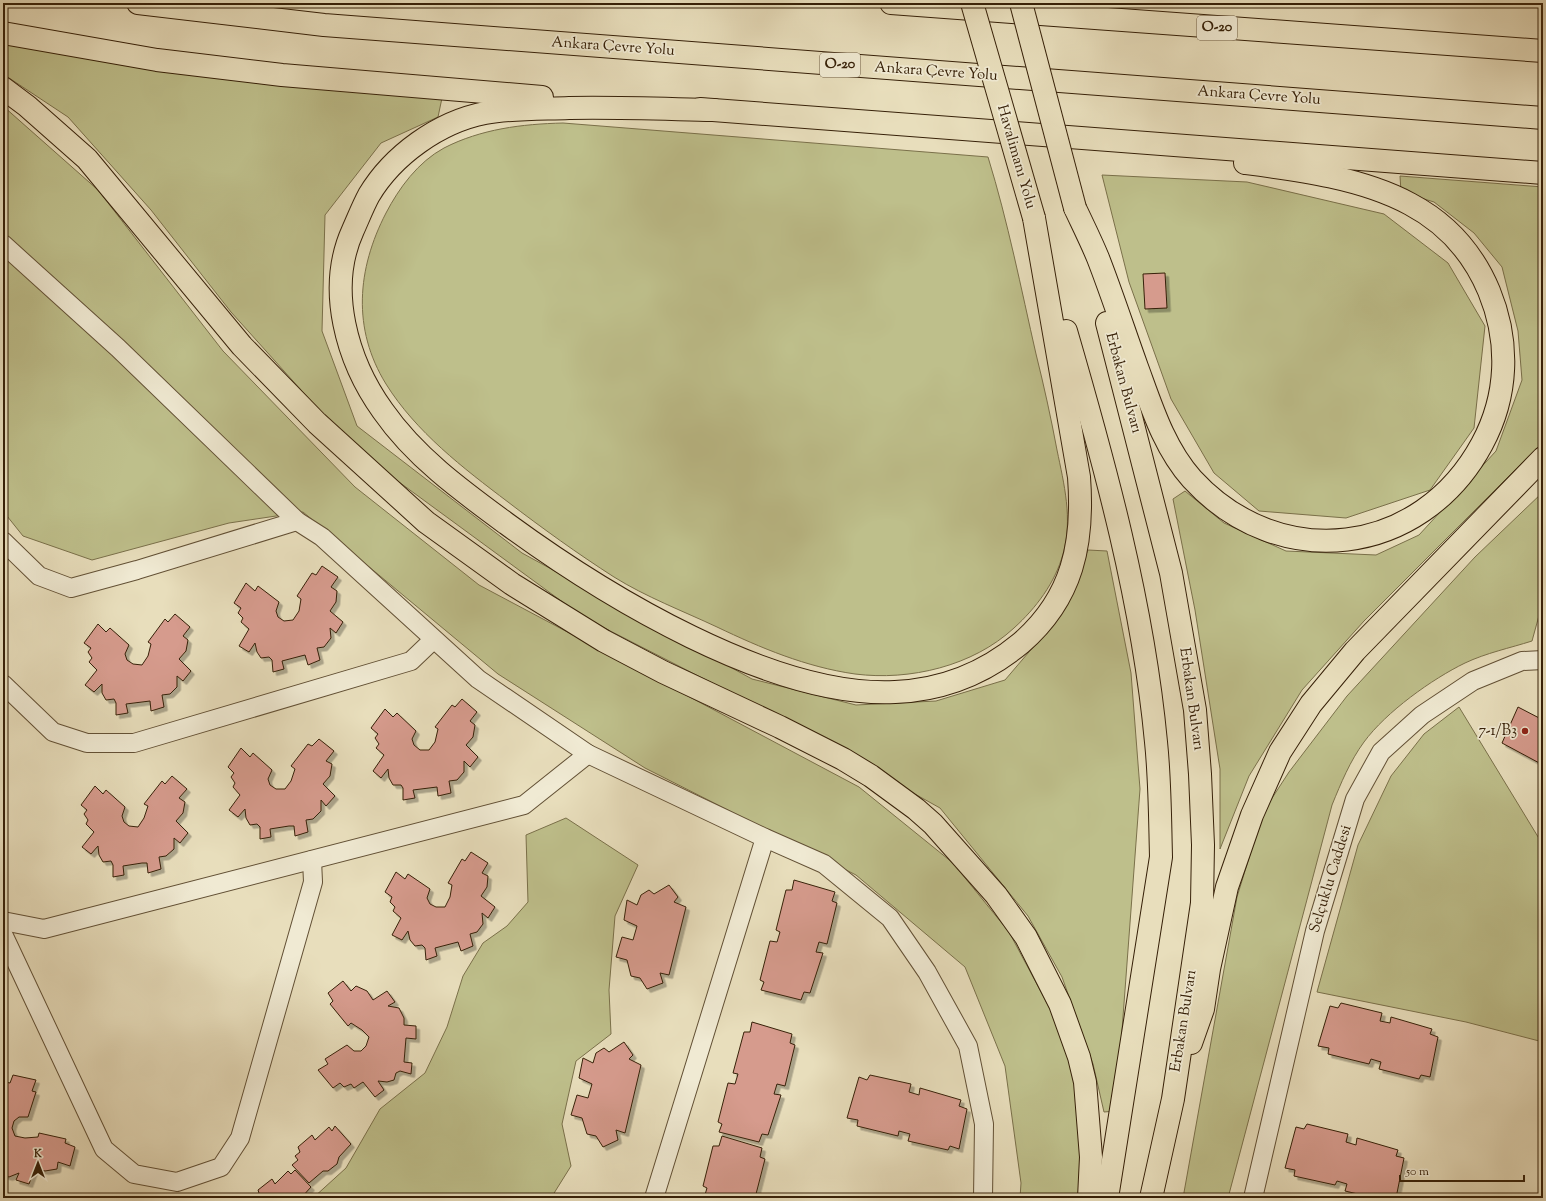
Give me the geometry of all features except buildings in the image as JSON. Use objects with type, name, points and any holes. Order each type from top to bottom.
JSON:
[{"type":"highway","name":"Ankara Çevre Yolu","points":[[138,3],[324,25],[1543,118]]},
{"type":"highway","name":"O-20","points":[[891,3],[1543,51]]},
{"type":"highway","name":"Havalimanı Yolu","points":[[972,3],[1034,218]]},
{"type":"highway","points":[[930,126],[1262,165],[1346,180],[1367,185],[1388,193],[1430,216],[1455,237],[1484,279],[1494,303],[1503,345],[1503,384],[1497,412],[1490,430],[1466,470],[1452,487],[1423,512],[1381,530],[1342,540],[1324,542],[1286,537],[1264,530],[1226,510],[1189,475],[1179,464],[1166,441],[1150,402],[1097,256],[1075,208],[1021,3]]},
{"type":"highway","points":[[3,33],[157,60],[282,75],[469,91],[1543,173]]},
{"type":"highway","points":[[3,88],[27,106],[87,159],[247,351],[317,423],[426,522],[512,584],[604,641],[663,672],[780,727],[843,759],[871,776],[933,824],[996,895],[1026,937],[1060,1004],[1079,1057],[1085,1082],[1092,1157],[1089,1198]]},
{"type":"highway","points":[[714,110],[584,108],[517,110],[486,113],[461,119],[439,130],[400,159],[370,194],[350,237],[344,260],[341,288],[343,318],[348,342],[357,367],[371,393],[385,414],[404,437],[465,493],[563,563],[646,612],[711,646],[792,677],[869,692],[894,693],[935,688],[971,674],[1012,650],[1030,635],[1044,619],[1066,585],[1073,566],[1078,545],[1082,508],[1079,477],[1034,218]]},
{"type":"highway","name":"Erbakan Bulvarı","points":[[1075,208],[1116,354],[1171,573],[1195,710],[1201,782],[1203,845],[1202,903],[1173,1098],[1151,1198]]},
{"type":"highway","points":[[1034,218],[1090,414],[1120,535],[1140,632],[1156,742],[1161,857],[1107,1198]]},
{"type":"highway","points":[[1160,1198],[1173,1098],[1203,1009],[1227,887],[1252,815],[1280,752],[1311,704],[1354,651],[1543,458]]},
{"type":"street","points":[[3,244],[118,348],[297,521],[322,537],[433,640],[478,679],[588,754],[764,838],[824,864],[890,918],[927,972],[968,1046],[984,1124],[983,1198]]},
{"type":"street","points":[[3,541],[39,576],[71,588],[137,570],[297,521]]},
{"type":"street","points":[[3,684],[53,732],[87,743],[134,743],[411,661],[433,640]]},
{"type":"street","name":"Selçuklu Caddesi","points":[[1253,1198],[1315,931],[1355,799],[1381,752],[1422,715],[1473,681],[1522,661],[1543,660]]},
{"type":"street","points":[[3,921],[44,929],[524,805],[588,754]]},
{"type":"street","points":[[654,1198],[764,838]]},
{"type":"street","points":[[3,934],[104,1149],[134,1174],[177,1182],[221,1167],[240,1138],[313,882],[312,860]]},
{"type":"green space","points":[[3,41],[442,98],[438,117],[381,143],[325,215],[322,331],[357,426],[522,553],[752,679],[856,705],[936,701],[1005,680],[1058,618],[1088,550],[1107,551],[1131,673],[1140,789],[1116,1111],[1104,1112],[1093,1064],[1062,977],[1028,916],[940,808],[755,705],[583,617],[354,449],[231,312],[151,210],[68,117],[3,74]]},
{"type":"green space","points":[[3,106],[98,190],[223,351],[355,487],[479,585],[859,787],[953,863],[1009,932],[1071,1048],[1080,1120],[1080,1198],[1020,1198],[1021,1183],[1005,1066],[965,967],[856,875],[645,768],[498,674],[303,512],[229,523],[92,560],[23,536],[3,511]]},
{"type":"green space","points":[[563,123],[988,157],[1008,230],[1047,402],[1065,489],[1067,515],[1066,541],[1060,565],[1044,594],[1030,612],[1014,628],[998,641],[980,652],[940,668],[919,673],[876,676],[837,671],[801,662],[750,642],[665,604],[614,577],[547,531],[474,476],[441,448],[411,418],[386,384],[375,363],[363,320],[362,299],[364,277],[376,234],[386,213],[410,176],[426,161],[444,148],[472,136],[487,132],[517,126]]},
{"type":"green space","points":[[1102,175],[1247,182],[1384,214],[1448,263],[1485,326],[1474,428],[1430,490],[1346,518],[1259,511],[1214,473],[1171,399],[1129,282]]},
{"type":"green space","points":[[1400,176],[1543,187],[1543,442],[1364,621],[1302,690],[1249,776],[1220,849],[1220,769],[1195,610],[1173,499],[1185,491],[1224,523],[1286,551],[1376,555],[1419,535],[1496,451],[1522,380],[1518,331],[1502,267],[1474,233],[1434,202],[1401,192]]},
{"type":"green space","points":[[1543,492],[1543,601],[1532,641],[1473,659],[1438,678],[1410,697],[1384,719],[1359,749],[1346,772],[1332,805],[1228,1198],[1183,1198],[1237,897],[1263,812],[1289,772],[1347,696],[1475,557]]},
{"type":"green space","points":[[1459,707],[1543,845],[1543,1042],[1466,1022],[1317,992],[1358,845],[1391,776],[1424,734]]},
{"type":"green space","points":[[566,818],[638,865],[615,916],[609,990],[611,1034],[576,1061],[562,1124],[571,1166],[551,1198],[313,1198],[346,1168],[380,1109],[425,1073],[447,1027],[463,976],[483,943],[507,926],[528,902],[526,835]]},
{"type":"place","name":"7-1/B3","points":[[1525,731]]}]
